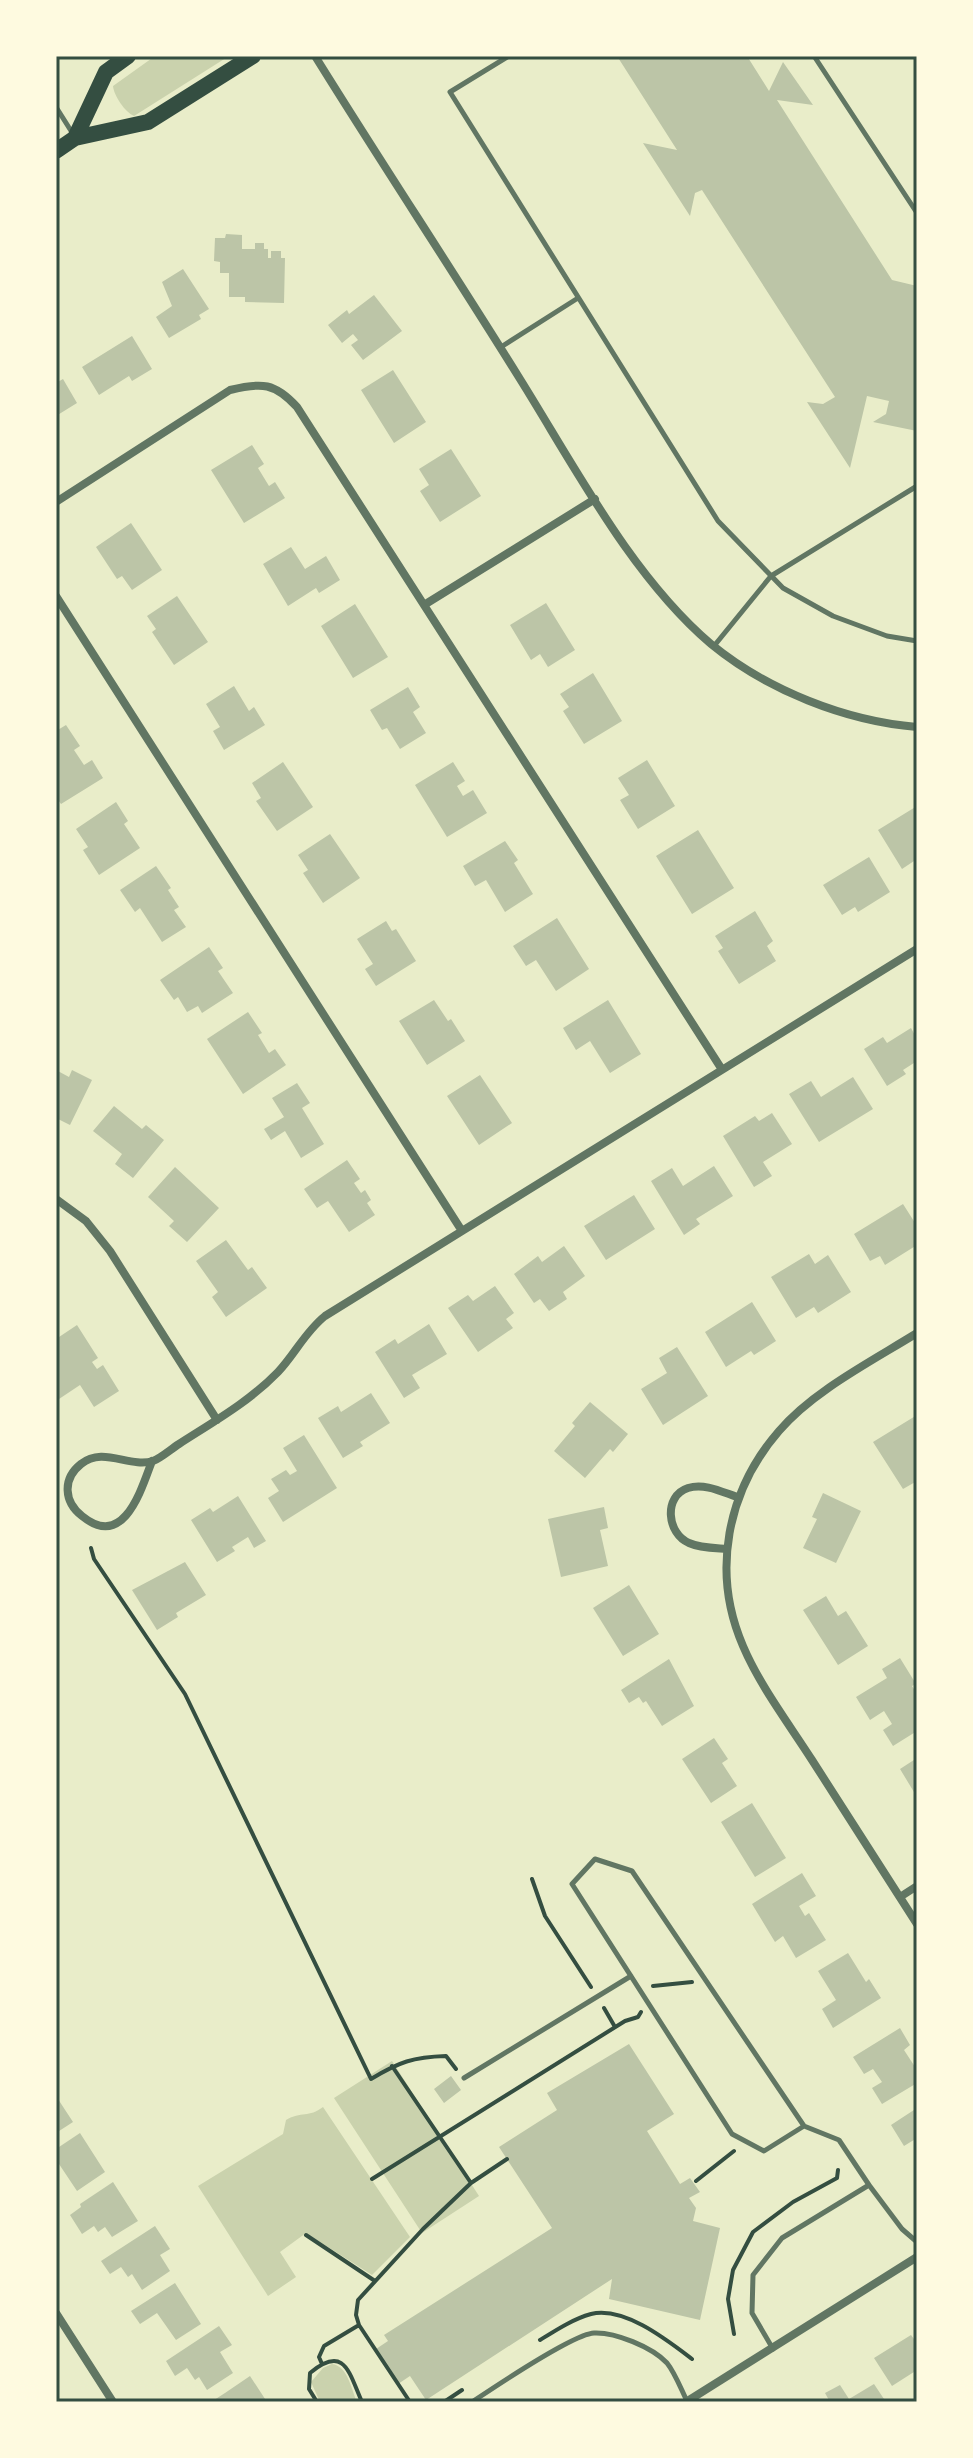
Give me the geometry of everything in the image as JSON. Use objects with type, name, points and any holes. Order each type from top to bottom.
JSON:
[{"type":"main road","points":[[75,138],[106,72],[128,56]]},
{"type":"main road","points":[[56,151],[75,138],[148,122],[253,56]]},
{"type":"street","points":[[315,56],[595,499],[651,581],[679,614],[714,646],[760,677],[794,694],[868,719],[917,727]]},
{"type":"street","points":[[56,502],[215,398],[246,386],[268,386],[285,394],[297,407],[721,1068]]},
{"type":"street","points":[[424,605],[595,499]]},
{"type":"street","points":[[56,596],[462,1231]]},
{"type":"street","points":[[152,1461],[105,1456],[82,1463],[70,1476],[67,1485],[69,1499],[75,1510],[101,1526],[115,1523],[128,1515],[152,1461],[217,1420],[271,1379],[312,1326],[325,1316],[917,949]]},
{"type":"street","points":[[56,1199],[86,1221],[110,1251],[217,1420]]},
{"type":"street","points":[[917,1333],[804,1406],[778,1432],[737,1497],[729,1525],[727,1549],[728,1591],[743,1648],[917,1924]]},
{"type":"street","points":[[727,1549],[690,1544],[682,1539],[672,1527],[670,1512],[677,1496],[689,1488],[709,1488],[737,1497]]},
{"type":"street","points":[[900,1897],[917,1886]]},
{"type":"street","points":[[687,2402],[917,2257]]},
{"type":"street","points":[[56,2313],[113,2402]]},
{"type":"lane","points":[[509,56],[450,92],[718,521],[783,588],[833,616],[887,636],[917,641]]},
{"type":"lane","points":[[814,56],[917,213]]},
{"type":"lane","points":[[56,107],[75,138]]},
{"type":"lane","points":[[500,347],[578,298]]},
{"type":"lane","points":[[714,646],[771,576],[917,486]]},
{"type":"lane","points":[[804,2126],[764,2151],[732,2134],[572,1884],[595,1859],[632,1871],[804,2126],[839,2140],[902,2229],[917,2242]]},
{"type":"lane","points":[[464,2078],[631,1976]]},
{"type":"lane","points":[[774,2349],[752,2313],[753,2275],[782,2238],[869,2185]]},
{"type":"lane","points":[[472,2402],[520,2370],[591,2333],[619,2336],[643,2347],[666,2363],[687,2402]]},
{"type":"path","points":[[91,1548],[94,1559],[185,1694],[371,2079],[392,2066],[416,2057],[446,2056],[464,2078]]},
{"type":"path","points":[[532,1879],[545,1916],[615,2027]]},
{"type":"path","points":[[372,2179],[615,2027],[638,2017],[652,1986],[706,1980]]},
{"type":"path","points":[[392,2066],[471,2183]]},
{"type":"path","points":[[696,2181],[733,2155],[741,2139]]},
{"type":"path","points":[[410,2402],[359,2325],[356,2315],[358,2300],[423,2229],[471,2183],[507,2159]]},
{"type":"path","points":[[306,2235],[375,2281]]},
{"type":"path","points":[[322,2364],[319,2357],[324,2346],[359,2325]]},
{"type":"path","points":[[317,2402],[309,2389],[308,2378],[310,2373],[331,2359],[339,2360],[346,2366],[362,2402]]},
{"type":"green space","points":[[155,56],[229,56],[134,116],[120,103],[113,86]]},
{"type":"green space","points":[[392,2061],[479,2196],[422,2233],[334,2098]]},
{"type":"green space","points":[[323,2107],[410,2237],[372,2275],[306,2233],[280,2252],[296,2277],[268,2296],[198,2186],[283,2134],[286,2120]]},
{"type":"green space","points":[[332,2364],[345,2373],[357,2402],[320,2402],[311,2382],[323,2368]]},
{"type":"building","points":[[617,56],[747,56],[769,91],[783,62],[813,105],[777,100],[892,280],[917,286],[917,431],[873,422],[886,414],[889,401],[867,396],[850,468],[807,402],[823,404],[835,397],[702,190],[695,193],[690,216],[643,143],[677,150]]},
{"type":"building","points":[[226,234],[242,235],[242,249],[255,249],[255,243],[264,243],[268,258],[271,258],[271,251],[281,251],[281,258],[285,258],[284,303],[245,302],[245,297],[229,297],[229,273],[220,273],[220,262],[214,261],[215,238],[225,238]]},
{"type":"building","points":[[183,269],[209,309],[199,315],[201,319],[169,338],[156,317],[172,306],[162,282]]},
{"type":"building","points":[[374,295],[402,331],[363,360],[351,345],[358,340],[353,334],[342,343],[328,325]]},
{"type":"building","points":[[132,336],[152,369],[132,381],[129,376],[99,395],[82,367]]},
{"type":"building","points":[[393,370],[426,422],[394,443],[361,390]]},
{"type":"building","points":[[63,379],[77,403],[56,416],[56,383]]},
{"type":"building","points":[[252,445],[264,464],[258,468],[269,486],[275,482],[285,498],[244,523],[211,470]]},
{"type":"building","points":[[451,449],[481,496],[440,522],[420,491],[429,485],[419,469]]},
{"type":"building","points":[[131,523],[162,570],[132,590],[122,576],[117,579],[96,547]]},
{"type":"building","points":[[291,547],[305,569],[326,556],[340,580],[319,593],[316,588],[288,606],[263,564]]},
{"type":"building","points":[[177,596],[208,642],[174,665],[152,632],[156,629],[147,616]]},
{"type":"building","points":[[546,603],[575,650],[548,667],[540,654],[531,660],[510,625]]},
{"type":"building","points":[[355,604],[388,657],[353,678],[321,626]]},
{"type":"building","points":[[593,673],[622,721],[584,744],[563,711],[569,707],[560,694]]},
{"type":"building","points":[[234,686],[249,711],[254,707],[265,725],[224,750],[213,731],[220,727],[206,704]]},
{"type":"building","points":[[408,687],[420,707],[413,712],[426,733],[400,749],[387,728],[382,730],[370,710]]},
{"type":"building","points":[[66,725],[80,746],[74,750],[84,765],[92,760],[103,778],[61,804],[56,797],[56,731]]},
{"type":"building","points":[[647,760],[675,806],[638,829],[620,800],[629,795],[618,778]]},
{"type":"building","points":[[283,762],[313,807],[277,831],[256,801],[261,798],[252,783]]},
{"type":"building","points":[[453,762],[465,781],[457,786],[463,796],[473,790],[487,813],[447,837],[415,785]]},
{"type":"building","points":[[116,802],[128,821],[124,824],[140,848],[99,875],[83,850],[88,847],[76,829]]},
{"type":"building","points":[[917,806],[917,859],[902,869],[878,830]]},
{"type":"building","points":[[698,830],[734,888],[692,914],[656,856]]},
{"type":"building","points":[[330,834],[360,878],[323,903],[303,873],[308,870],[298,855]]},
{"type":"building","points":[[505,841],[518,860],[514,863],[533,894],[505,912],[486,880],[475,886],[463,866]]},
{"type":"building","points":[[869,857],[890,892],[858,912],[855,907],[842,915],[823,885]]},
{"type":"building","points":[[156,866],[171,888],[168,890],[179,907],[174,910],[186,927],[162,942],[140,908],[135,912],[120,890]]},
{"type":"building","points":[[755,911],[773,941],[767,946],[776,961],[739,984],[718,951],[723,948],[715,936]]},
{"type":"building","points":[[557,918],[589,969],[556,991],[536,960],[526,966],[513,946]]},
{"type":"building","points":[[386,921],[392,931],[396,929],[416,961],[376,986],[365,969],[373,964],[357,939]]},
{"type":"building","points":[[209,947],[223,968],[218,971],[233,993],[202,1013],[198,1006],[187,1012],[178,997],[174,1000],[160,980]]},
{"type":"building","points":[[434,1000],[465,1041],[427,1065],[399,1021]]},
{"type":"building","points":[[608,1000],[641,1054],[610,1073],[590,1041],[576,1050],[563,1028]]},
{"type":"building","points":[[248,1012],[262,1033],[258,1035],[269,1053],[275,1049],[286,1065],[243,1094],[207,1039]]},
{"type":"building","points":[[911,1028],[917,1039],[917,1061],[903,1070],[906,1074],[887,1086],[864,1049],[883,1037],[887,1043]]},
{"type":"building","points":[[56,1070],[69,1077],[72,1070],[92,1080],[70,1125],[56,1118]]},
{"type":"building","points":[[480,1075],[512,1123],[479,1145],[447,1096]]},
{"type":"building","points":[[853,1077],[873,1109],[819,1142],[789,1094],[811,1081],[821,1097]]},
{"type":"building","points":[[297,1083],[310,1103],[302,1108],[324,1144],[301,1158],[285,1131],[271,1140],[264,1129],[284,1117],[272,1098]]},
{"type":"building","points":[[114,1106],[142,1129],[146,1125],[164,1140],[133,1178],[115,1164],[122,1154],[93,1131]]},
{"type":"building","points":[[772,1113],[792,1144],[763,1162],[772,1176],[754,1187],[723,1136],[755,1116],[759,1121]]},
{"type":"building","points":[[347,1160],[360,1179],[354,1183],[361,1193],[365,1190],[371,1200],[367,1203],[375,1215],[349,1232],[328,1201],[317,1208],[304,1189]]},
{"type":"building","points":[[714,1166],[733,1196],[696,1219],[700,1224],[684,1235],[651,1181],[672,1168],[683,1186]]},
{"type":"building","points":[[175,1167],[219,1208],[187,1242],[169,1226],[174,1221],[148,1197]]},
{"type":"building","points":[[634,1195],[655,1229],[606,1260],[584,1226]]},
{"type":"building","points":[[903,1204],[917,1226],[917,1245],[885,1265],[880,1256],[870,1261],[854,1234]]},
{"type":"building","points":[[226,1240],[248,1270],[252,1267],[267,1288],[226,1317],[212,1297],[218,1292],[196,1261]]},
{"type":"building","points":[[564,1246],[585,1276],[563,1292],[567,1299],[549,1311],[540,1299],[534,1303],[514,1274],[538,1256],[542,1262]]},
{"type":"building","points":[[809,1254],[815,1264],[828,1255],[851,1292],[818,1313],[814,1307],[796,1318],[771,1277]]},
{"type":"building","points":[[495,1286],[514,1313],[506,1319],[513,1328],[478,1352],[448,1308],[468,1295],[473,1301]]},
{"type":"building","points":[[752,1302],[776,1341],[754,1355],[751,1351],[726,1367],[705,1332]]},
{"type":"building","points":[[429,1324],[447,1354],[412,1375],[420,1388],[404,1398],[375,1352],[395,1339],[398,1344]]},
{"type":"building","points":[[77,1325],[98,1358],[92,1362],[97,1369],[103,1365],[119,1391],[94,1407],[80,1385],[56,1401],[56,1339]]},
{"type":"building","points":[[677,1347],[708,1396],[663,1425],[641,1389],[667,1373],[659,1358]]},
{"type":"building","points":[[371,1393],[390,1423],[360,1442],[363,1446],[343,1458],[318,1418],[338,1406],[341,1412]]},
{"type":"building","points":[[590,1402],[628,1434],[585,1478],[554,1451]]},
{"type":"building","points":[[917,1415],[917,1462],[914,1464],[917,1481],[903,1489],[873,1442]]},
{"type":"building","points":[[304,1435],[337,1488],[283,1522],[268,1498],[279,1491],[271,1479],[286,1470],[290,1475],[297,1471],[283,1448]]},
{"type":"building","points":[[823,1493],[861,1511],[836,1563],[803,1548],[817,1519],[812,1517]]},
{"type":"building","points":[[238,1496],[266,1541],[254,1548],[248,1537],[232,1547],[235,1551],[217,1562],[191,1520],[210,1508],[213,1512]]},
{"type":"building","points":[[604,1507],[608,1528],[600,1530],[608,1566],[561,1577],[548,1519]]},
{"type":"building","points":[[185,1562],[206,1595],[176,1613],[178,1617],[157,1630],[132,1590]]},
{"type":"building","points":[[629,1585],[659,1634],[623,1656],[593,1608]]},
{"type":"building","points":[[826,1596],[838,1616],[846,1611],[868,1646],[838,1665],[803,1610]]},
{"type":"building","points":[[900,1658],[916,1684],[912,1686],[917,1694],[917,1731],[893,1746],[883,1730],[892,1724],[884,1711],[870,1720],[856,1697],[887,1678],[882,1669]]},
{"type":"building","points":[[669,1659],[694,1706],[662,1726],[646,1701],[643,1703],[639,1697],[629,1703],[621,1690]]},
{"type":"building","points":[[714,1738],[728,1759],[722,1763],[737,1786],[711,1803],[682,1759]]},
{"type":"building","points":[[917,1758],[917,1797],[900,1769]]},
{"type":"building","points":[[752,1803],[786,1858],[755,1877],[721,1822]]},
{"type":"building","points":[[802,1873],[816,1896],[799,1906],[805,1916],[809,1913],[826,1940],[796,1958],[783,1936],[775,1942],[752,1904]]},
{"type":"building","points":[[848,1953],[866,1982],[869,1979],[881,1998],[833,2028],[822,2009],[836,2000],[818,1971]]},
{"type":"building","points":[[900,2028],[910,2045],[904,2050],[917,2070],[917,2083],[882,2104],[872,2088],[882,2082],[873,2069],[864,2074],[853,2057]]},
{"type":"building","points":[[629,2044],[674,2114],[647,2131],[680,2184],[690,2178],[700,2192],[689,2198],[696,2208],[693,2221],[720,2228],[700,2320],[609,2299],[612,2279],[426,2400],[410,2376],[398,2384],[376,2349],[388,2341],[384,2335],[552,2228],[499,2147],[557,2110],[547,2093]]},
{"type":"building","points":[[451,2076],[461,2090],[444,2103],[434,2089]]},
{"type":"building","points":[[56,2096],[73,2122],[56,2133]]},
{"type":"building","points":[[917,2108],[917,2138],[904,2146],[891,2125]]},
{"type":"building","points":[[80,2133],[105,2172],[77,2191],[59,2164],[56,2166],[56,2149]]},
{"type":"building","points":[[113,2182],[138,2221],[112,2237],[105,2227],[98,2232],[94,2226],[82,2234],[70,2215],[81,2207],[80,2204]]},
{"type":"building","points":[[155,2226],[170,2249],[160,2255],[170,2271],[142,2290],[132,2274],[128,2277],[121,2267],[110,2274],[101,2261]]},
{"type":"building","points":[[175,2283],[201,2324],[176,2340],[157,2313],[140,2324],[131,2311]]},
{"type":"building","points":[[219,2326],[232,2345],[220,2352],[233,2373],[207,2390],[199,2377],[195,2380],[187,2368],[175,2376],[166,2361]]},
{"type":"building","points":[[911,2335],[917,2343],[917,2370],[892,2386],[874,2358]]},
{"type":"building","points":[[250,2376],[267,2402],[211,2402],[225,2393]]},
{"type":"building","points":[[874,2384],[886,2402],[830,2402],[825,2393],[840,2385],[849,2399]]}]
